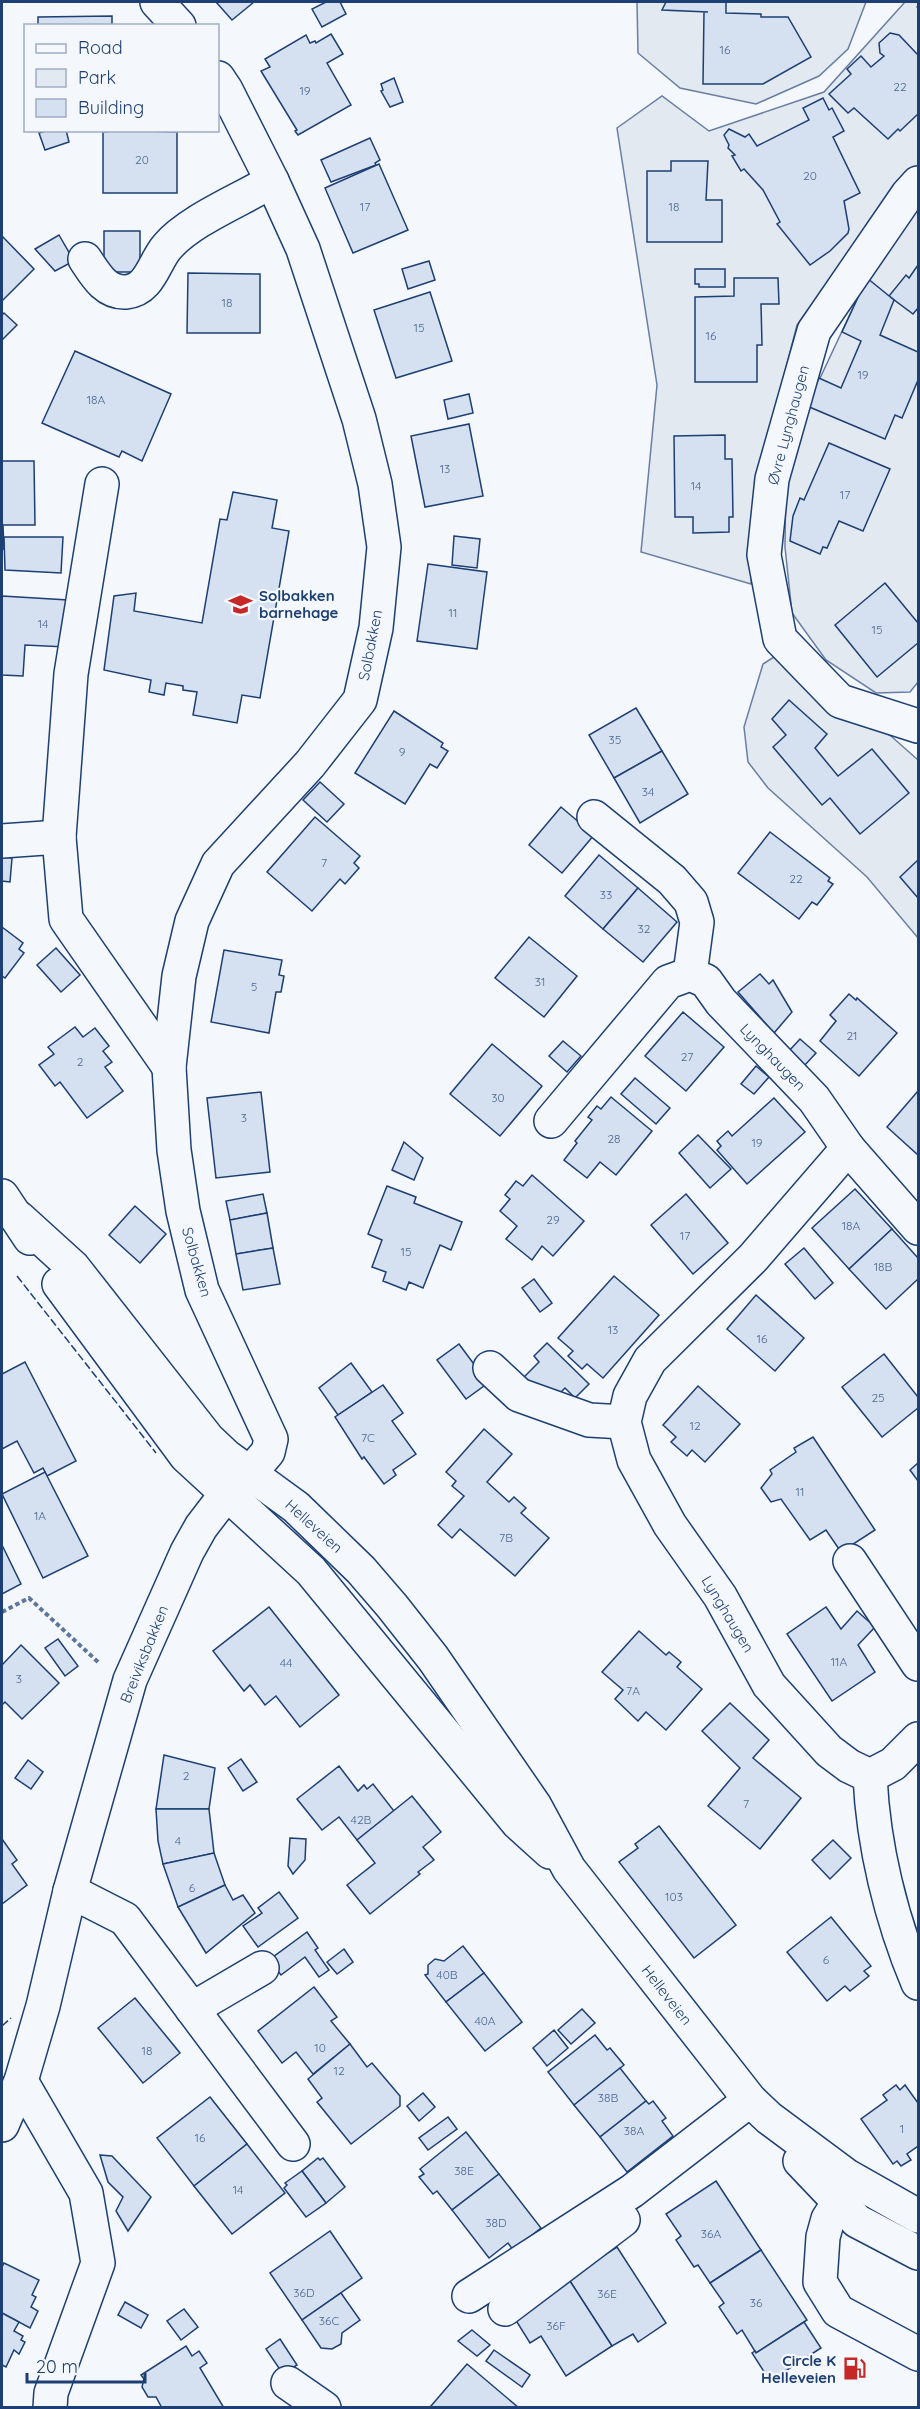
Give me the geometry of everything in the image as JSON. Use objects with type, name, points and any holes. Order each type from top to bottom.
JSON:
[{"type":"street","points":[[158,2],[177,24]]},
{"type":"street","name":"Solbakken","points":[[219,80],[272,181],[303,249],[359,419],[375,484],[384,547],[376,628],[360,700],[310,764],[218,864],[192,921],[178,976],[169,1067],[174,1150],[180,1191],[202,1290],[271,1438],[268,1452],[238,1483]]},
{"type":"street","points":[[85,259],[99,280],[112,290],[126,292],[141,287],[168,246],[193,225],[272,181]]},
{"type":"street","name":"Øvre Lynghaugen","points":[[918,183],[908,194],[814,332],[772,479],[764,555],[780,639],[840,701],[918,727]]},
{"type":"street","points":[[102,484],[71,674],[59,837],[66,919],[169,1067]]},
{"type":"street","points":[[551,1121],[668,982],[690,974],[697,922],[691,902],[672,880],[594,817]]},
{"type":"street","points":[[2,841],[59,837]]},
{"type":"street","name":"Lynghaugen","points":[[690,974],[706,981],[721,1002],[814,1099],[848,1148],[918,1228]]},
{"type":"street","name":"Lynghaugen","points":[[848,1148],[753,1258],[650,1360],[630,1396],[624,1422],[639,1470],[670,1525],[720,1596],[769,1686],[829,1751],[849,1766],[870,1776]]},
{"type":"street","name":"Helleveien","points":[[10,1207],[53,1276],[186,1456],[238,1483],[518,1823],[569,1869],[794,2154],[857,2221],[918,2253]]},
{"type":"street","points":[[490,1368],[519,1395],[589,1420],[624,1422]]},
{"type":"street","name":"Breiviksbakken","points":[[2,2125],[11,2077],[43,2006],[70,1891],[130,1680],[187,1552],[201,1527],[238,1483]]},
{"type":"street","points":[[850,1561],[918,1665]]},
{"type":"street","points":[[918,1739],[893,1764],[870,1776],[876,1844],[907,1956],[918,1983]]},
{"type":"street","points":[[70,1891],[125,1918],[293,2144]]},
{"type":"street","points":[[192,2009],[262,1968]]},
{"type":"street","points":[[11,2077],[86,2193],[98,2263],[51,2393],[50,2408]]},
{"type":"street","points":[[469,2296],[759,2109]]},
{"type":"street","points":[[505,2308],[666,2189],[759,2109]]},
{"type":"street","name":"Helleveien","points":[[759,2109],[847,2176],[918,2216]]},
{"type":"street","points":[[839,2202],[828,2219],[823,2237],[820,2282],[838,2311],[918,2354]]},
{"type":"street","points":[[288,2383],[324,2408]]},
{"type":"path","points":[[2,1612],[29,1598],[100,1664],[130,1680]]},
{"type":"green space","points":[[637,2],[866,2],[848,49],[819,76],[756,104],[680,88],[638,53]]},
{"type":"green space","points":[[905,2],[918,2],[918,165],[897,185],[797,325],[756,484],[751,584],[641,552],[657,385],[617,128],[662,96],[709,131],[824,92]]},
{"type":"green space","points":[[918,205],[918,682],[910,692],[876,693],[826,660],[792,613],[785,547],[786,474],[807,406],[867,278]]},
{"type":"green space","points":[[777,655],[829,700],[891,736],[918,760],[918,938],[867,877],[768,788],[748,762],[744,727],[763,664]]},
{"type":"building","points":[[216,2],[254,2],[232,20]]},
{"type":"building","points":[[326,2],[340,2],[346,14],[322,27],[312,9]]},
{"type":"building","points":[[666,2],[726,2],[726,13],[788,17],[811,57],[763,84],[703,84],[704,12],[708,12],[662,10]]},
{"type":"building","points":[[112,16],[112,24],[38,24],[38,17]]},
{"type":"building","points":[[890,33],[899,35],[918,55],[918,114],[888,139],[854,108],[848,113],[829,94],[851,74],[847,69],[861,56],[871,67],[884,56],[880,53],[879,43]]},
{"type":"building","points":[[331,34],[343,54],[327,63],[351,105],[298,135],[261,71],[270,67],[265,59],[306,35],[310,43],[315,41],[316,43]]},
{"type":"building","points":[[394,78],[403,102],[390,107],[381,91],[383,90],[381,84]]},
{"type":"building","points":[[823,98],[829,110],[832,108],[844,131],[833,137],[860,193],[844,201],[848,233],[830,251],[810,265],[777,224],[780,222],[763,190],[744,169],[741,171],[732,156],[735,155],[728,148],[729,145],[724,135],[729,129],[745,137],[749,134],[757,146],[809,120],[803,108]]},
{"type":"building","points":[[66,132],[69,142],[45,150],[39,133]]},
{"type":"building","points":[[103,132],[177,132],[177,193],[103,193]]},
{"type":"building","points":[[370,138],[380,160],[375,163],[376,165],[331,182],[321,160]]},
{"type":"building","points":[[671,161],[708,161],[706,200],[722,200],[722,242],[647,242],[647,171],[671,171]]},
{"type":"building","points":[[379,164],[408,230],[353,253],[325,188]]},
{"type":"building","points":[[104,231],[140,231],[140,272],[104,272]]},
{"type":"building","points":[[59,235],[74,261],[55,271],[35,249]]},
{"type":"building","points":[[2,236],[34,269],[2,301]]},
{"type":"building","points":[[429,261],[435,280],[408,289],[402,269]]},
{"type":"building","points":[[918,265],[918,308],[913,314],[889,296],[906,275],[909,278]]},
{"type":"building","points":[[695,269],[725,269],[725,287],[699,287],[699,284],[695,284]]},
{"type":"building","points":[[188,273],[260,274],[260,333],[187,333]]},
{"type":"building","points":[[734,278],[778,278],[779,304],[761,304],[762,345],[757,345],[757,382],[695,382],[695,297],[734,296]]},
{"type":"building","points":[[867,278],[894,300],[880,335],[918,352],[918,380],[902,418],[895,415],[885,439],[807,406],[819,378],[841,388],[861,341],[842,332]]},
{"type":"building","points":[[430,292],[452,361],[396,378],[374,310]]},
{"type":"building","points":[[4,313],[17,325],[2,340],[2,315]]},
{"type":"building","points":[[75,351],[171,394],[142,461],[122,451],[119,457],[42,423]]},
{"type":"building","points":[[469,394],[473,413],[448,419],[444,400]]},
{"type":"building","points":[[469,424],[483,496],[425,507],[411,436]]},
{"type":"building","points":[[725,435],[725,459],[732,459],[733,517],[729,517],[729,532],[693,533],[693,517],[675,517],[674,436]]},
{"type":"building","points":[[829,443],[890,469],[863,531],[839,521],[827,548],[823,547],[820,554],[790,541],[793,516],[800,498],[804,500]]},
{"type":"building","points":[[2,461],[34,461],[35,525],[3,525],[4,549],[2,549]]},
{"type":"building","name":"Solbakken barnehage","points":[[233,492],[277,500],[272,528],[289,531],[260,698],[242,695],[237,723],[193,715],[197,692],[183,690],[183,686],[166,683],[164,695],[149,692],[151,680],[104,670],[114,596],[136,593],[134,611],[202,623],[220,519],[227,520]]},
{"type":"building","points":[[454,536],[480,539],[477,568],[452,565]]},
{"type":"building","points":[[4,537],[63,537],[61,573],[5,570]]},
{"type":"building","points":[[428,564],[487,572],[477,649],[417,641]]},
{"type":"building","points":[[885,583],[918,623],[918,643],[877,677],[835,625]]},
{"type":"building","points":[[2,596],[68,600],[66,647],[25,645],[23,676],[2,675]]},
{"type":"building","points":[[789,700],[827,734],[815,748],[838,776],[872,749],[909,793],[860,834],[830,798],[822,805],[773,747],[786,735],[772,719]]},
{"type":"building","points":[[636,708],[662,751],[614,778],[589,735]]},
{"type":"building","points":[[394,711],[443,743],[441,747],[448,751],[437,768],[430,764],[405,804],[355,773]]},
{"type":"building","points":[[662,751],[688,794],[640,823],[614,778]]},
{"type":"building","points":[[320,782],[344,804],[327,822],[303,800]]},
{"type":"building","points":[[561,807],[594,835],[562,873],[529,845]]},
{"type":"building","points":[[315,817],[360,856],[354,863],[359,868],[345,884],[340,879],[312,911],[267,872]]},
{"type":"building","points":[[770,832],[830,878],[828,881],[833,884],[817,905],[812,902],[799,919],[738,873]]},
{"type":"building","points":[[599,855],[638,888],[603,929],[565,896]]},
{"type":"building","points":[[2,857],[12,858],[10,882],[2,881]]},
{"type":"building","points":[[918,860],[918,898],[900,877]]},
{"type":"building","points":[[638,888],[677,922],[643,962],[603,929]]},
{"type":"building","points":[[2,927],[23,943],[19,949],[24,953],[5,978],[2,976]]},
{"type":"building","points":[[529,937],[577,976],[544,1017],[495,978]]},
{"type":"building","points":[[56,948],[80,975],[61,992],[37,965]]},
{"type":"building","points":[[224,950],[282,960],[279,975],[284,976],[281,992],[276,992],[269,1033],[211,1022]]},
{"type":"building","points":[[760,974],[769,984],[773,980],[792,1012],[774,1033],[738,992]]},
{"type":"building","points":[[849,994],[856,1000],[857,998],[897,1033],[859,1076],[820,1041],[836,1021],[830,1015]]},
{"type":"building","points":[[683,1012],[724,1047],[686,1091],[645,1056]]},
{"type":"building","points":[[75,1027],[83,1037],[95,1028],[109,1046],[103,1051],[112,1062],[105,1067],[123,1091],[87,1118],[60,1082],[55,1086],[39,1065],[54,1054],[48,1047]]},
{"type":"building","points":[[800,1039],[816,1053],[804,1066],[788,1052]]},
{"type":"building","points":[[563,1041],[581,1056],[567,1072],[549,1056]]},
{"type":"building","points":[[492,1044],[542,1086],[500,1136],[450,1094]]},
{"type":"building","points":[[756,1066],[769,1077],[754,1094],[741,1084]]},
{"type":"building","points":[[635,1078],[670,1108],[656,1124],[621,1094]]},
{"type":"building","points":[[918,1091],[918,1155],[887,1127]]},
{"type":"building","points":[[261,1092],[270,1172],[216,1178],[207,1098]]},
{"type":"building","points":[[611,1097],[652,1131],[616,1175],[600,1162],[587,1178],[564,1160],[577,1143],[575,1141],[592,1120],[588,1117],[597,1106],[601,1109]]},
{"type":"building","points":[[774,1098],[805,1132],[747,1184],[717,1150],[721,1146],[717,1141],[728,1131],[732,1136]]},
{"type":"building","points":[[698,1135],[731,1169],[710,1188],[679,1153]]},
{"type":"building","points":[[404,1142],[423,1158],[414,1180],[392,1170]]},
{"type":"building","points":[[532,1175],[584,1221],[553,1256],[542,1246],[532,1260],[506,1239],[517,1226],[500,1211],[510,1199],[505,1195],[516,1181],[523,1186]]},
{"type":"building","points":[[387,1186],[416,1197],[414,1203],[462,1222],[451,1250],[440,1245],[423,1288],[409,1282],[406,1290],[383,1281],[386,1272],[372,1267],[382,1240],[368,1234]]},
{"type":"building","points":[[855,1189],[892,1229],[849,1269],[812,1228]]},
{"type":"building","points":[[263,1194],[267,1213],[230,1220],[226,1201]]},
{"type":"building","points":[[686,1194],[728,1243],[693,1274],[651,1225]]},
{"type":"building","points":[[135,1206],[166,1234],[140,1263],[109,1235]]},
{"type":"building","points":[[267,1213],[273,1248],[236,1254],[230,1220]]},
{"type":"building","points":[[892,1229],[918,1258],[918,1279],[886,1309],[849,1269]]},
{"type":"building","points":[[273,1248],[280,1284],[243,1290],[236,1254]]},
{"type":"building","points":[[804,1248],[833,1283],[815,1299],[785,1264]]},
{"type":"building","points":[[614,1276],[659,1315],[603,1378],[587,1364],[582,1369],[568,1356],[573,1351],[558,1338]]},
{"type":"building","points":[[534,1279],[552,1303],[540,1312],[522,1288]]},
{"type":"building","points":[[756,1295],[804,1338],[775,1371],[727,1329]]},
{"type":"building","points":[[547,1343],[589,1384],[575,1398],[565,1388],[553,1400],[521,1380],[539,1362],[534,1356]]},
{"type":"building","points":[[459,1344],[488,1383],[466,1399],[437,1360]]},
{"type":"building","points":[[884,1354],[918,1397],[918,1408],[882,1437],[842,1387]]},
{"type":"building","points":[[25,1362],[76,1461],[47,1476],[43,1468],[34,1473],[17,1441],[2,1449],[2,1374]]},
{"type":"building","points":[[351,1363],[372,1392],[338,1415],[319,1388]]},
{"type":"building","points":[[383,1385],[403,1413],[392,1421],[416,1454],[393,1470],[396,1475],[384,1484],[364,1457],[362,1459],[335,1417]]},
{"type":"building","points":[[698,1386],[740,1424],[705,1462],[692,1450],[687,1456],[671,1442],[676,1437],[663,1425]]},
{"type":"building","points":[[484,1429],[512,1454],[487,1482],[509,1502],[514,1497],[526,1508],[521,1513],[549,1538],[515,1576],[460,1529],[452,1538],[438,1525],[464,1496],[452,1486],[456,1481],[446,1472]]},
{"type":"building","points":[[813,1437],[875,1530],[841,1552],[826,1530],[810,1540],[781,1499],[771,1502],[761,1488],[772,1474],[770,1470],[796,1452],[794,1448]]},
{"type":"building","points":[[918,1463],[918,1481],[910,1470]]},
{"type":"building","points":[[45,1472],[88,1556],[43,1578],[2,1494]]},
{"type":"building","points":[[2,1545],[21,1584],[2,1594]]},
{"type":"building","points":[[269,1607],[339,1695],[300,1727],[276,1696],[265,1705],[250,1685],[244,1691],[213,1651]]},
{"type":"building","points":[[826,1607],[841,1629],[857,1611],[875,1627],[858,1645],[875,1672],[832,1701],[787,1634]]},
{"type":"building","points":[[639,1631],[666,1655],[669,1652],[681,1662],[677,1667],[702,1689],[666,1730],[646,1712],[638,1721],[615,1699],[623,1690],[602,1672]]},
{"type":"building","points":[[58,1639],[78,1666],[65,1676],[45,1648]]},
{"type":"building","points":[[21,1645],[59,1683],[22,1719],[5,1702],[2,1705],[2,1665]]},
{"type":"building","points":[[730,1703],[769,1740],[753,1758],[801,1798],[760,1849],[708,1806],[740,1768],[702,1731]]},
{"type":"building","points":[[164,1755],[215,1768],[209,1809],[156,1809]]},
{"type":"building","points":[[241,1759],[257,1782],[243,1791],[228,1768]]},
{"type":"building","points":[[28,1760],[43,1772],[31,1789],[15,1778]]},
{"type":"building","points":[[339,1766],[358,1791],[364,1785],[367,1789],[373,1784],[394,1811],[357,1840],[339,1817],[322,1830],[297,1799]]},
{"type":"building","points":[[412,1796],[441,1832],[423,1847],[434,1860],[370,1914],[347,1885],[375,1863],[357,1840]]},
{"type":"building","points":[[156,1809],[209,1809],[214,1853],[163,1864],[158,1841]]},
{"type":"building","points":[[659,1826],[736,1925],[694,1958],[619,1862],[638,1848],[635,1844]]},
{"type":"building","points":[[290,1838],[306,1839],[305,1860],[293,1874],[288,1866]]},
{"type":"building","points":[[2,1839],[17,1860],[12,1864],[27,1885],[2,1904]]},
{"type":"building","points":[[833,1840],[851,1858],[830,1879],[812,1860]]},
{"type":"building","points":[[214,1853],[225,1885],[178,1907],[163,1864]]},
{"type":"building","points":[[225,1885],[233,1900],[243,1895],[255,1913],[206,1953],[178,1907]]},
{"type":"building","points":[[279,1892],[298,1918],[258,1947],[243,1926],[262,1913],[258,1908]]},
{"type":"building","points":[[831,1917],[871,1966],[864,1971],[869,1976],[850,1991],[845,1986],[827,2001],[787,1952]]},
{"type":"building","points":[[307,1932],[318,1948],[315,1950],[329,1970],[319,1977],[305,1957],[281,1975],[269,1960]]},
{"type":"building","points":[[463,1946],[484,1973],[446,2002],[425,1975],[428,1974],[428,1965],[435,1959],[444,1961]]},
{"type":"building","points":[[344,1949],[353,1962],[337,1974],[327,1962]]},
{"type":"building","points":[[484,1973],[522,2022],[485,2051],[446,2002]]},
{"type":"building","points":[[314,1987],[337,2017],[331,2021],[350,2044],[313,2074],[296,2052],[282,2063],[258,2031]]},
{"type":"building","points":[[135,1998],[180,2053],[143,2083],[98,2028]]},
{"type":"building","points":[[582,2009],[595,2023],[571,2044],[558,2030]]},
{"type":"building","points":[[554,2030],[568,2048],[547,2066],[533,2048]]},
{"type":"building","points":[[595,2035],[624,2065],[574,2105],[548,2072]]},
{"type":"building","points":[[350,2044],[367,2067],[372,2063],[400,2096],[400,2106],[351,2144],[317,2102],[322,2098],[308,2079]]},
{"type":"building","points":[[620,2068],[646,2101],[600,2137],[574,2105]]},
{"type":"building","points":[[896,2085],[900,2090],[905,2085],[918,2103],[918,2146],[907,2154],[911,2160],[901,2166],[897,2161],[893,2164],[861,2119],[887,2100],[883,2095]]},
{"type":"building","points":[[423,2093],[435,2107],[419,2121],[407,2106]]},
{"type":"building","points":[[210,2097],[247,2144],[194,2186],[157,2138]]},
{"type":"building","points":[[646,2101],[649,2104],[653,2101],[666,2118],[662,2121],[673,2136],[627,2172],[600,2137]]},
{"type":"building","points":[[448,2117],[457,2129],[428,2150],[419,2138]]},
{"type":"building","points":[[466,2132],[499,2174],[452,2210],[437,2191],[433,2194],[419,2177],[424,2174],[420,2169]]},
{"type":"building","points":[[247,2144],[285,2193],[232,2234],[194,2186]]},
{"type":"building","points":[[100,2155],[112,2156],[151,2197],[128,2231],[116,2211],[123,2197],[108,2182]]},
{"type":"building","points":[[318,2158],[320,2160],[323,2158],[345,2187],[326,2203],[302,2171]]},
{"type":"building","points":[[302,2171],[326,2203],[306,2217],[284,2188],[287,2185],[285,2183]]},
{"type":"building","points":[[499,2174],[541,2228],[513,2250],[508,2243],[489,2258],[452,2210]]},
{"type":"building","points":[[716,2181],[761,2250],[710,2283],[698,2265],[694,2267],[676,2240],[681,2236],[666,2214]]},
{"type":"building","points":[[330,2231],[362,2278],[302,2320],[270,2273]]},
{"type":"building","points":[[617,2247],[666,2323],[638,2342],[633,2334],[612,2346],[568,2278]]},
{"type":"building","points":[[761,2250],[807,2320],[756,2353],[742,2330],[737,2334],[719,2307],[724,2303],[710,2283]]},
{"type":"building","points":[[4,2263],[39,2280],[32,2295],[36,2297],[31,2307],[38,2311],[30,2328],[2,2313],[2,2267]]},
{"type":"building","points":[[568,2278],[612,2346],[566,2376],[541,2336],[530,2343],[512,2314]]},
{"type":"building","points":[[341,2293],[360,2320],[342,2333],[341,2344],[332,2349],[321,2348],[302,2320]]},
{"type":"building","points":[[125,2302],[148,2315],[141,2328],[118,2315]]},
{"type":"building","points":[[184,2309],[198,2327],[181,2340],[167,2321]]},
{"type":"building","points":[[2,2313],[19,2322],[14,2331],[23,2336],[21,2340],[25,2342],[19,2354],[14,2350],[6,2367],[2,2365]]},
{"type":"building","points":[[804,2322],[821,2348],[770,2381],[752,2353],[755,2351],[756,2353]]},
{"type":"building","points":[[472,2330],[490,2345],[477,2356],[458,2341]]},
{"type":"building","points":[[280,2339],[297,2365],[283,2374],[266,2349]]},
{"type":"building","points":[[186,2346],[192,2356],[199,2351],[207,2363],[200,2368],[224,2408],[162,2408],[156,2397],[148,2397],[142,2387],[144,2379],[141,2375]]},
{"type":"building","points":[[494,2350],[530,2375],[522,2387],[486,2361]]},
{"type":"building","points":[[467,2364],[519,2408],[433,2408],[431,2406]]},
{"type":"fence","points":[[17,1276],[156,1453]]},
{"type":"fence","points":[[2,2026],[11,2018]]},
{"type":"place","name":"Solbakken barnehage","points":[[241,604]]},
{"type":"place","name":"Circle K Helleveien","points":[[854,2369]]}]
